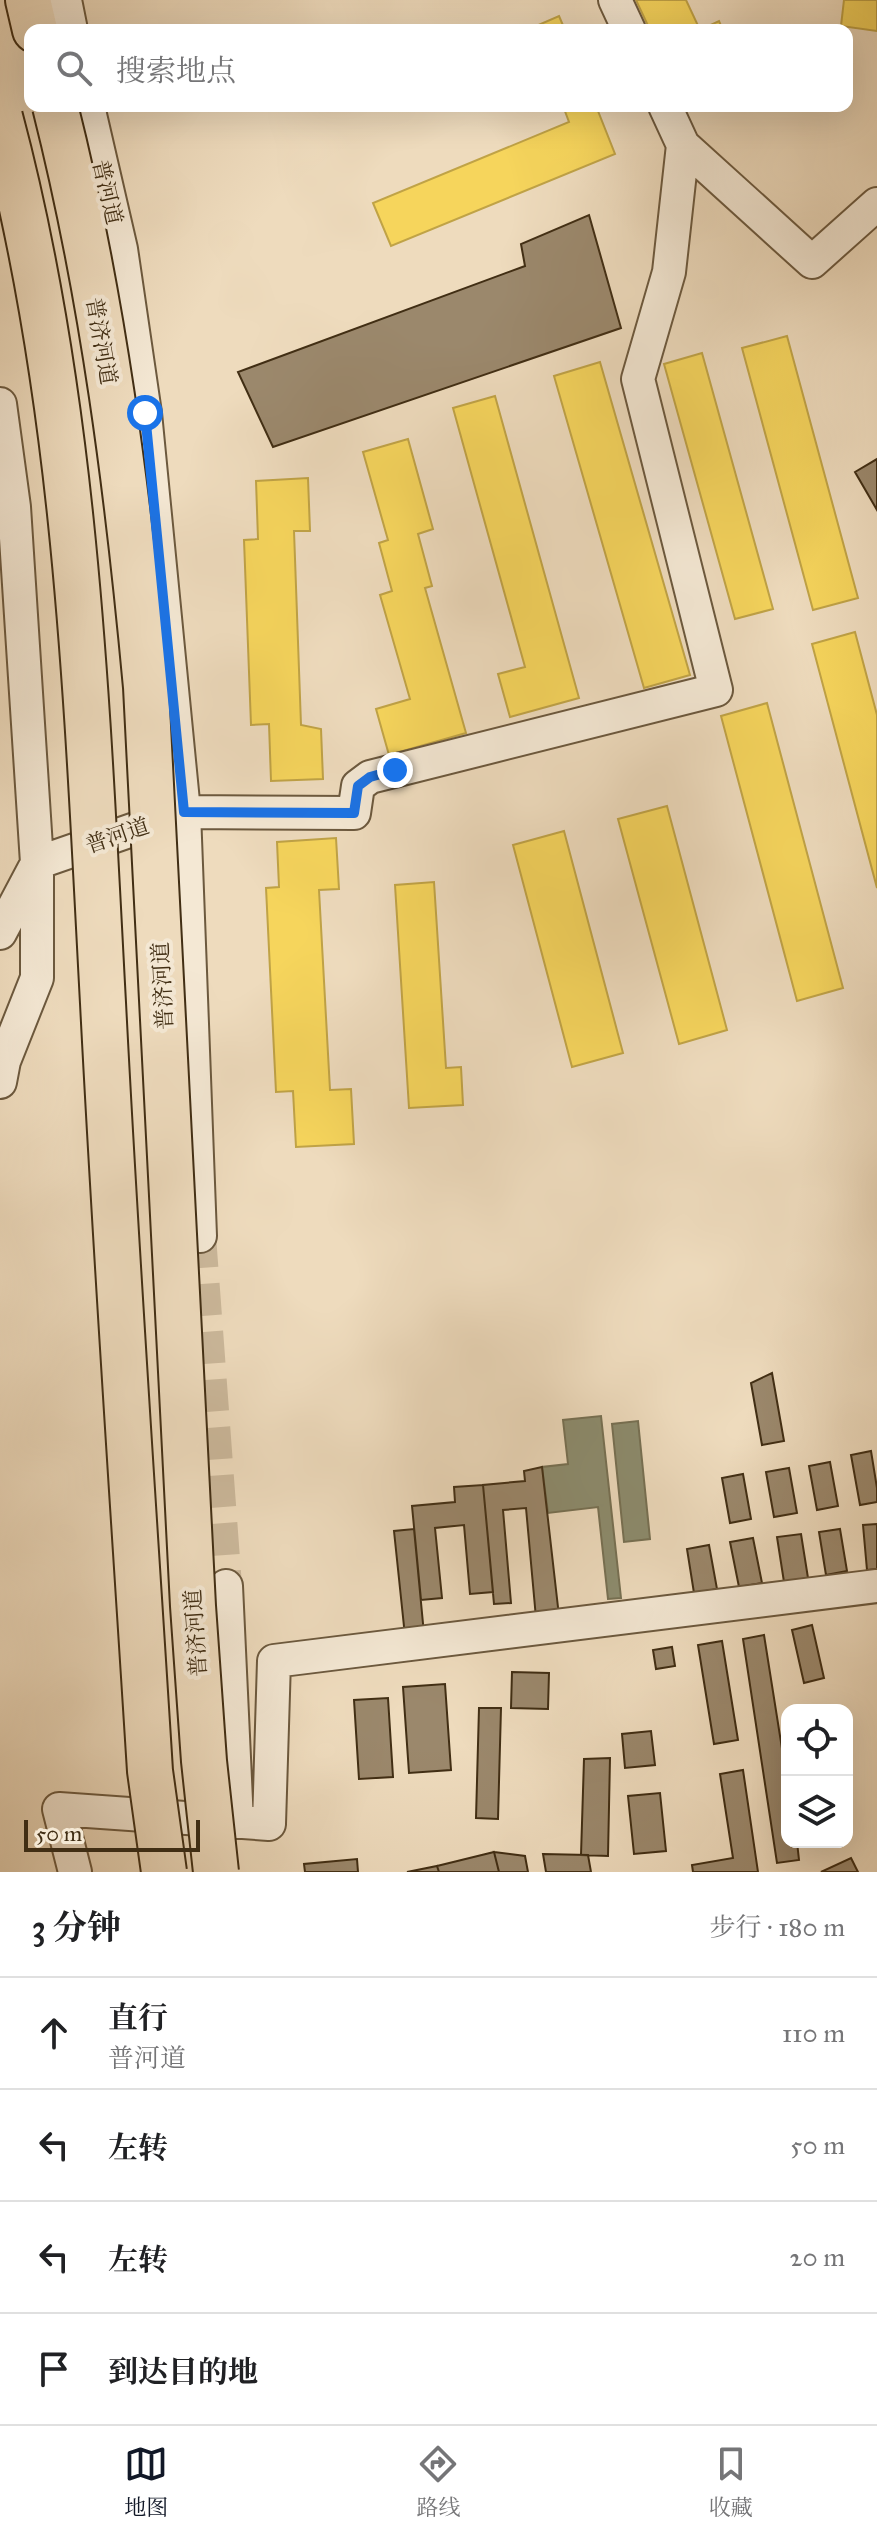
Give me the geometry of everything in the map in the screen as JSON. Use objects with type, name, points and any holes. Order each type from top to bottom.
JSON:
[{"type":"highway","name":"普济河道","points":[[57,112],[71,169],[120,445],[144,660],[193,1606],[216,1872]]},
{"type":"highway","points":[[0,117],[41,300],[76,560],[150,1771],[164,1872]]},
{"type":"street","points":[[615,0],[626,24]]},
{"type":"street","points":[[40,10],[62,24]]},
{"type":"street","name":"普河道","points":[[37,863],[184,812],[145,413],[121,249],[89,112]]},
{"type":"street","points":[[668,112],[683,145],[812,262],[877,204]]},
{"type":"street","points":[[200,1236],[184,812],[354,813],[358,786],[370,777],[716,690],[638,379],[669,272],[683,145]]},
{"type":"street","points":[[0,404],[37,863],[37,978],[4,1061],[0,1082]]},
{"type":"street","points":[[0,933],[37,863]]},
{"type":"street","points":[[0,955],[15,957],[37,978]]},
{"type":"street","points":[[226,1586],[237,1822]]},
{"type":"street","points":[[75,1872],[59,1809],[269,1824],[274,1661],[877,1586]]},
{"type":"building: 住宅","points":[[636,0],[686,0],[697,24],[647,24]]},
{"type":"building: 住宅","points":[[844,0],[877,0],[877,31],[841,24]]},
{"type":"building: 住宅","points":[[559,16],[562,24],[541,24]]},
{"type":"building: 住宅","points":[[565,112],[598,112],[615,154],[391,246],[373,203],[569,122]]},
{"type":"building: 住宅","points":[[787,336],[858,598],[813,610],[742,348]]},
{"type":"building: 住宅","points":[[702,353],[773,609],[735,619],[664,364]]},
{"type":"building: 住宅","points":[[600,362],[690,675],[644,688],[554,376]]},
{"type":"building: 住宅","points":[[495,396],[579,698],[510,717],[498,674],[525,667],[453,408]]},
{"type":"building: 住宅","points":[[408,439],[433,529],[418,534],[432,586],[425,588],[466,733],[389,755],[376,709],[410,699],[380,595],[392,591],[379,543],[388,540],[363,452]]},
{"type":"building: 住宅","points":[[308,478],[310,531],[294,531],[301,725],[321,729],[323,779],[271,781],[269,724],[251,725],[244,540],[258,539],[256,481]]},
{"type":"building: 住宅","points":[[855,632],[877,715],[877,888],[812,644]]},
{"type":"building: 住宅","points":[[767,703],[843,988],[797,1001],[721,716]]},
{"type":"building: 住宅","points":[[667,806],[727,1030],[679,1044],[618,819]]},
{"type":"building: 住宅","points":[[564,831],[623,1053],[572,1067],[513,845]]},
{"type":"building: 住宅","points":[[336,838],[339,889],[319,890],[330,1090],[351,1089],[354,1144],[296,1147],[293,1091],[276,1092],[266,888],[279,887],[277,842]]},
{"type":"building: 住宅","points":[[434,882],[446,1068],[461,1067],[463,1105],[409,1108],[395,885]]},
{"type":"building: 工业","points":[[601,1416],[621,1598],[608,1599],[598,1507],[548,1513],[542,1467],[568,1464],[563,1420]]},
{"type":"building: 工业","points":[[638,1421],[650,1539],[624,1542],[612,1424]]},
{"type":"building: 其他","points":[[589,215],[621,328],[273,447],[238,372],[525,266],[521,244]]},
{"type":"building: 其他","points":[[877,459],[877,510],[855,472]]},
{"type":"building: 其他","points":[[772,1373],[784,1441],[762,1445],[751,1383]]},
{"type":"building: 其他","points":[[871,1451],[877,1502],[860,1505],[851,1455]]},
{"type":"building: 其他","points":[[830,1462],[838,1506],[817,1510],[809,1466]]},
{"type":"building: 其他","points":[[542,1467],[559,1616],[536,1618],[526,1508],[503,1510],[511,1603],[494,1604],[483,1485],[525,1481],[524,1471]]},
{"type":"building: 其他","points":[[789,1468],[797,1513],[774,1517],[766,1472]]},
{"type":"building: 其他","points":[[743,1474],[751,1519],[730,1523],[722,1478]]},
{"type":"building: 其他","points":[[483,1485],[493,1592],[470,1594],[464,1525],[435,1528],[442,1598],[421,1600],[412,1506],[455,1502],[454,1487]]},
{"type":"building: 其他","points":[[877,1524],[877,1569],[867,1570],[863,1525]]},
{"type":"building: 其他","points":[[414,1529],[424,1634],[405,1636],[394,1531]]},
{"type":"building: 其他","points":[[840,1529],[847,1571],[826,1575],[819,1532]]},
{"type":"building: 其他","points":[[801,1534],[808,1578],[784,1582],[777,1537]]},
{"type":"building: 其他","points":[[753,1538],[762,1583],[739,1587],[730,1542]]},
{"type":"building: 其他","points":[[709,1545],[717,1589],[694,1593],[687,1549]]},
{"type":"building: 其他","points":[[812,1625],[824,1678],[804,1683],[792,1630]]},
{"type":"building: 其他","points":[[764,1635],[781,1742],[781,1848],[798,1848],[799,1860],[777,1863],[743,1639]]},
{"type":"building: 其他","points":[[722,1641],[738,1740],[714,1744],[698,1645]]},
{"type":"building: 其他","points":[[672,1647],[675,1666],[656,1669],[653,1650]]},
{"type":"building: 其他","points":[[512,1672],[549,1673],[548,1709],[511,1708]]},
{"type":"building: 其他","points":[[445,1684],[451,1770],[409,1773],[403,1687]]},
{"type":"building: 其他","points":[[388,1698],[393,1777],[359,1779],[354,1700]]},
{"type":"building: 其他","points":[[479,1708],[501,1708],[498,1819],[476,1818]]},
{"type":"building: 其他","points":[[651,1731],[655,1765],[625,1768],[622,1734]]},
{"type":"building: 其他","points":[[610,1758],[608,1856],[581,1855],[584,1759]]},
{"type":"building: 其他","points":[[743,1770],[758,1872],[693,1872],[692,1865],[733,1858],[720,1774]]},
{"type":"building: 其他","points":[[660,1793],[666,1851],[634,1854],[628,1796]]},
{"type":"building: 其他","points":[[494,1852],[499,1872],[439,1872],[437,1866]]},
{"type":"building: 其他","points":[[494,1852],[525,1856],[528,1872],[499,1872]]},
{"type":"building: 其他","points":[[543,1854],[588,1855],[591,1872],[546,1872]]},
{"type":"building: 其他","points":[[851,1858],[858,1872],[821,1872]]},
{"type":"building: 其他","points":[[357,1859],[358,1872],[305,1872],[304,1864]]},
{"type":"building: 其他","points":[[437,1866],[439,1872],[407,1872]]},
{"type":"tunnel","points":[[200,1236],[226,1586]]},
{"type":"route","points":[[145,413],[184,812],[354,813],[358,786],[370,777],[395,770]]}]
